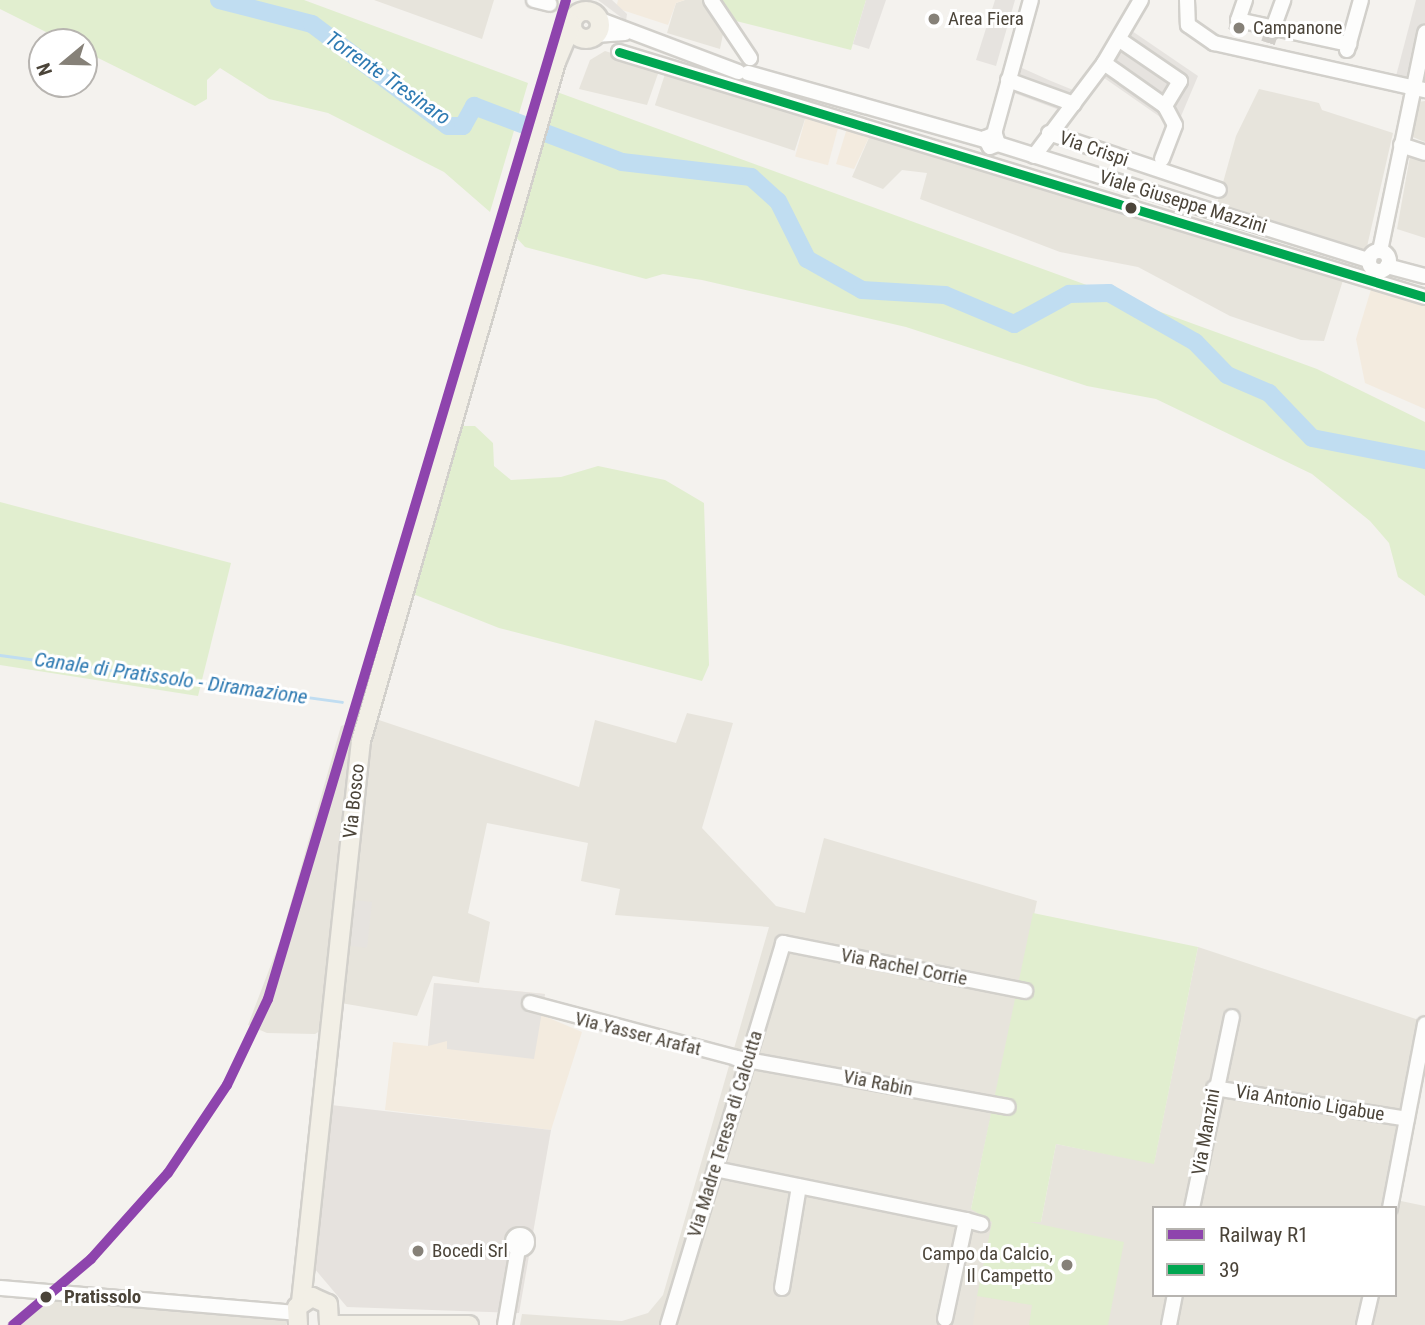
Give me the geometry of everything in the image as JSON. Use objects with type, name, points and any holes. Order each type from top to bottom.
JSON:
[{"type":"main road","name":"Via Bosco","points":[[298,1313],[361,741],[554,75],[588,18]]},
{"type":"main road","points":[[304,1256],[326,1302],[329,1325]]},
{"type":"main road","points":[[298,1313],[326,1302]]},
{"type":"main road","points":[[326,1302],[358,1321]]},
{"type":"main road","points":[[336,1325],[358,1321],[469,1325]]},
{"type":"street","points":[[534,0],[550,4]]},
{"type":"street","points":[[710,0],[734,34],[744,64]]},
{"type":"street","points":[[992,139],[1031,0]]},
{"type":"street","points":[[1034,156],[1120,40],[1141,0]]},
{"type":"street","points":[[1187,0],[1188,24]]},
{"type":"street","points":[[1188,24],[1197,0]]},
{"type":"street","points":[[1230,46],[1245,0]]},
{"type":"street","points":[[1269,40],[1283,0]]},
{"type":"street","points":[[1340,74],[1361,0]]},
{"type":"street","name":"Viale Giuseppe Mazzini","points":[[588,18],[626,33],[713,59],[744,64],[787,81],[992,139],[1034,156],[1375,256],[1376,270],[1387,266],[1425,276]]},
{"type":"street","points":[[1188,24],[1230,46],[1269,40],[1347,51]]},
{"type":"street","points":[[1237,26],[1340,74],[1418,88]]},
{"type":"street","points":[[1375,256],[1401,145],[1418,88],[1425,33]]},
{"type":"street","points":[[1120,40],[1180,80],[1165,106]]},
{"type":"street","name":"Viale Giuseppe Mazzini","points":[[620,52],[1425,297]]},
{"type":"street","points":[[1104,63],[1165,106],[1175,125],[1159,165]]},
{"type":"street","points":[[1008,80],[1074,104]]},
{"type":"street","name":"Via Crispi","points":[[1049,133],[1159,165],[1219,190]]},
{"type":"street","points":[[1401,145],[1425,153]]},
{"type":"street","name":"Via Rachel Corrie","points":[[783,943],[1026,991]]},
{"type":"street","name":"Via Madre Teresa di Calcutta","points":[[668,1325],[783,943]]},
{"type":"street","name":"Via Yasser Arafat","points":[[530,1003],[748,1060]]},
{"type":"street","name":"Via Manzini","points":[[1192,1206],[1214,1088],[1232,1017]]},
{"type":"street","points":[[1390,1206],[1425,1024]]},
{"type":"street","name":"Via Rabin","points":[[748,1060],[1008,1107]]},
{"type":"street","name":"Via Antonio Ligabue","points":[[1214,1088],[1407,1119]]},
{"type":"street","points":[[715,1169],[981,1224]]},
{"type":"street","points":[[782,1288],[799,1186]]},
{"type":"street","points":[[945,1319],[966,1220]]},
{"type":"street","points":[[505,1325],[518,1249]]},
{"type":"street","points":[[0,1287],[298,1313]]},
{"type":"street","points":[[1169,1325],[1175,1297]]},
{"type":"street","points":[[1364,1325],[1371,1297]]},
{"type":"shaded area","points":[[374,0],[494,0],[482,39]]},
{"type":"shaded area","points":[[598,0],[612,0],[627,14],[626,21]]},
{"type":"shaded area","points":[[618,0],[685,0],[676,3],[668,25],[616,8]]},
{"type":"shaded area","points":[[702,0],[723,34],[720,49],[667,33],[676,3]]},
{"type":"shaded area","points":[[866,0],[886,0],[869,49],[853,44]]},
{"type":"shaded area","points":[[995,0],[1015,0],[996,66],[976,60]]},
{"type":"shaded area","points":[[1416,0],[1425,0],[1425,57],[1417,82],[1396,76]]},
{"type":"shaded area","points":[[1132,31],[1198,76],[1176,128],[1097,73]]},
{"type":"shaded area","points":[[605,51],[660,68],[647,105],[579,89],[590,60]]},
{"type":"shaded area","points":[[1022,68],[1078,92],[1062,111],[1014,93]]},
{"type":"shaded area","points":[[666,71],[806,116],[795,151],[655,105]]},
{"type":"shaded area","points":[[1259,89],[1319,103],[1322,110],[1393,133],[1366,251],[1217,204],[1236,136]]},
{"type":"shaded area","points":[[1425,101],[1425,142],[1410,136],[1418,102]]},
{"type":"shaded area","points":[[806,116],[839,125],[828,165],[795,157]]},
{"type":"shaded area","points":[[847,128],[871,133],[854,169],[836,164]]},
{"type":"shaded area","points":[[871,133],[1344,277],[1324,341],[1301,340],[1230,316],[1138,267],[1060,252],[920,199],[927,173],[902,170],[883,189],[852,177]]},
{"type":"shaded area","points":[[1410,156],[1425,161],[1425,238],[1397,229]]},
{"type":"shaded area","points":[[1372,286],[1425,303],[1425,409],[1365,383],[1356,339]]},
{"type":"shaded area","points":[[687,713],[733,723],[702,828],[776,906],[805,913],[824,838],[1037,901],[971,1209],[1041,1222],[1056,1144],[1154,1163],[1198,947],[1425,1022],[1396,1200],[1425,1206],[1425,1325],[520,1325],[522,1314],[622,1321],[648,1313],[663,1295],[769,927],[615,915],[620,889],[581,881],[588,843],[487,823],[468,913],[490,922],[479,983],[433,976],[417,1016],[329,1001],[330,1025],[315,1034],[267,1033],[248,1025],[280,941],[341,726],[370,717],[579,787],[595,720],[676,743]]},
{"type":"shaded area","points":[[354,900],[372,902],[367,948],[349,946]]},
{"type":"shaded area","points":[[434,983],[545,994],[542,1015],[582,1032],[551,1130],[385,1110],[393,1042],[428,1046]]},
{"type":"shaded area","points":[[434,983],[545,994],[534,1059],[447,1049],[447,1041],[428,1046]]},
{"type":"shaded area","points":[[331,1105],[551,1130],[519,1313],[347,1307],[314,1268]]},
{"type":"shaded area","points":[[62,1288],[287,1313],[286,1325],[11,1325]]},
{"type":"shaded area","points":[[977,1296],[1032,1305],[1029,1325],[973,1325]]},
{"type":"green space","points":[[0,0],[304,0],[528,83],[490,212],[444,172],[328,113],[269,99],[220,68],[207,80],[207,99],[195,106],[98,58],[98,28],[38,28],[0,9]]},
{"type":"green space","points":[[721,0],[866,0],[851,50],[732,20]]},
{"type":"green space","points":[[557,92],[1317,369],[1425,422],[1425,596],[1398,577],[1389,543],[1370,521],[1312,474],[1156,399],[1087,386],[906,327],[702,280],[663,274],[646,279],[525,247],[513,234]]},
{"type":"green space","points":[[457,426],[475,426],[493,443],[494,466],[511,480],[561,477],[598,466],[665,480],[704,503],[709,665],[702,681],[499,628],[413,594]]},
{"type":"green space","points":[[0,502],[231,563],[198,696],[0,665]]},
{"type":"green space","points":[[1033,913],[1198,947],[1154,1164],[1056,1144],[1041,1222],[1029,1222],[1124,1242],[1108,1325],[1029,1325],[1032,1305],[977,1296],[992,1222],[971,1209]]},
{"type":"waterway","name":"Torrente Tresinaro","points":[[219,0],[312,24],[448,126],[463,126],[474,106],[622,162],[751,177],[778,201],[807,259],[862,290],[945,295],[1014,324],[1069,294],[1109,293],[1195,342],[1227,375],[1269,393],[1312,438],[1425,460]]},
{"type":"waterway","name":"Canale di Pratissolo - Diramazione","points":[[0,655],[342,702]]},
{"type":"tunnel","points":[[1235,31],[1238,20]]},
{"type":"tunnel","points":[[1268,43],[1272,31]]},
{"type":"rail line","name":"R1","points":[[13,1325],[91,1259],[168,1173],[227,1085],[268,999],[566,0]]},
{"type":"transit line","name":"39","points":[[619,52],[1425,297]]},
{"type":"place","name":"Area Fiera","points":[[934,19]]},
{"type":"place","name":"Campanone","points":[[1239,28]]},
{"type":"place","name":"Bocedi Srl","points":[[418,1251]]},
{"type":"place","name":"Campo da Calcio, Il Campetto","points":[[1067,1265]]},
{"type":"place","name":"Pratissolo","points":[[46,1297]]}]
